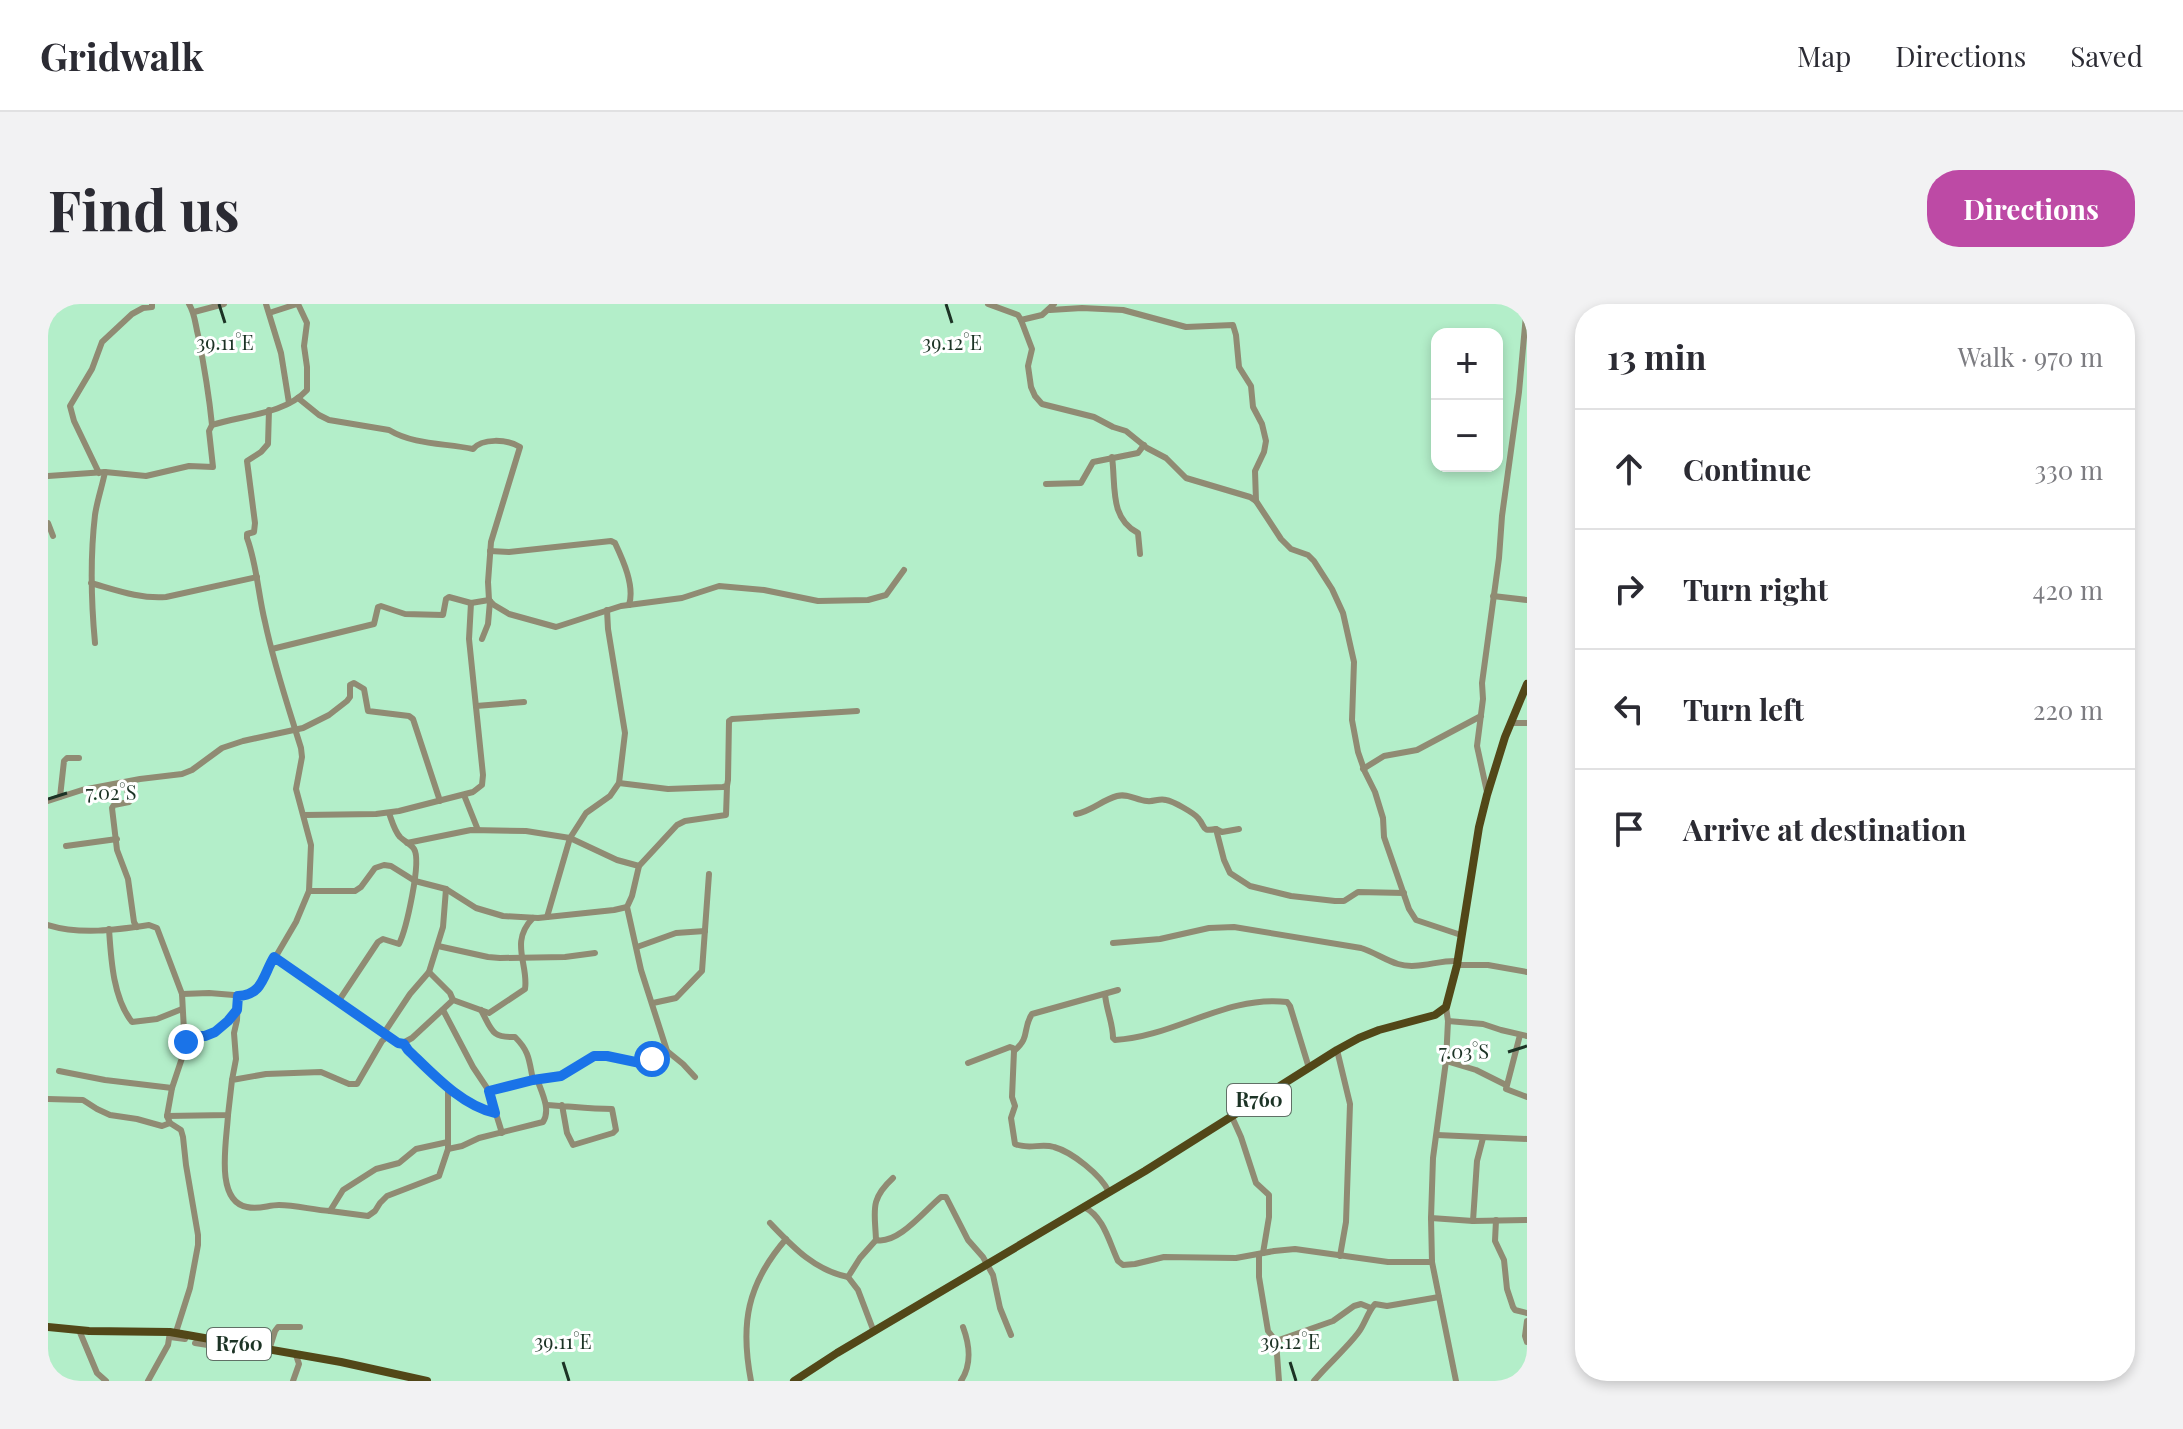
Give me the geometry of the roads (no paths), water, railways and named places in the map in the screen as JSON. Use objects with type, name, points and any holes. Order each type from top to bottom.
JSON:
[{"type":"main road","points":[[1446,1007],[1457,963],[1487,795],[1527,684]]},
{"type":"main road","name":"R760","points":[[794,1381],[1109,1192],[1337,1050],[1379,1030],[1435,1015],[1446,1007]]},
{"type":"main road","name":"R760","points":[[48,1327],[172,1334],[293,1354],[423,1381]]},
{"type":"street","points":[[95,643],[91,583],[95,513],[102,472],[70,413],[70,406],[92,369],[102,342],[132,314],[152,307],[152,304]]},
{"type":"street","points":[[48,476],[102,472],[146,476],[185,466],[213,467],[209,431],[212,425],[211,404],[194,312],[189,304]]},
{"type":"street","points":[[194,312],[224,304]]},
{"type":"street","points":[[266,304],[281,353],[289,403]]},
{"type":"street","points":[[212,425],[289,403],[307,390],[304,346],[307,323],[298,304],[269,313]]},
{"type":"street","points":[[988,304],[1018,315],[1021,320],[1032,349],[1028,366],[1031,387],[1042,404],[1094,417],[1129,432],[1166,458],[1190,480],[1247,495],[1256,501],[1291,549],[1308,555],[1314,561],[1343,613],[1354,662],[1352,720],[1358,752],[1375,792],[1383,818],[1384,837],[1412,915],[1416,920],[1461,935]]},
{"type":"street","points":[[1487,795],[1477,746],[1483,669],[1499,558],[1527,304]]},
{"type":"street","points":[[1021,320],[1036,317],[1052,307],[1123,310],[1186,327],[1233,325],[1239,367],[1251,386],[1253,407],[1266,441],[1255,471],[1256,501]]},
{"type":"street","points":[[298,398],[329,420],[389,430],[425,442],[473,449],[482,441],[513,443],[520,447],[493,533],[490,617],[482,639]]},
{"type":"street","points":[[182,994],[251,994],[258,988],[296,922],[309,891],[311,845],[296,783],[302,757],[272,649],[255,562],[247,538],[247,534],[254,532],[255,523],[247,461],[268,444],[269,410]]},
{"type":"street","points":[[1046,484],[1081,483],[1093,462],[1138,453],[1144,445]]},
{"type":"street","points":[[1112,457],[1118,514],[1127,526],[1138,533],[1140,554]]},
{"type":"street","points":[[48,523],[53,536]]},
{"type":"street","points":[[490,551],[509,552],[611,541],[615,543],[631,588],[629,605]]},
{"type":"street","points":[[272,649],[374,624],[378,607],[381,606],[405,614],[440,615],[449,597],[471,603],[490,601],[509,614],[556,627],[607,610],[682,598],[719,586],[764,590],[818,601],[868,600],[886,595],[904,570]]},
{"type":"street","points":[[91,583],[152,598],[257,577]]},
{"type":"street","points":[[1493,596],[1527,600]]},
{"type":"street","points":[[304,815],[389,813],[478,789],[484,779],[469,639],[471,603]]},
{"type":"street","points":[[547,917],[570,838],[586,813],[610,796],[619,783],[625,733],[607,610]]},
{"type":"street","points":[[48,801],[82,790],[182,774],[222,748],[315,723],[348,700],[351,684],[357,684],[364,689],[368,711],[413,719],[440,801]]},
{"type":"street","points":[[476,706],[524,702]]},
{"type":"street","points":[[695,1077],[667,1051],[641,970],[627,907],[639,866],[682,821],[726,815],[729,721],[857,711]]},
{"type":"street","points":[[1363,769],[1384,756],[1417,750],[1481,716]]},
{"type":"street","points":[[1511,723],[1527,723]]},
{"type":"street","points":[[60,797],[64,761],[79,758]]},
{"type":"street","points":[[126,782],[129,802],[112,808],[117,850],[128,879],[137,927]]},
{"type":"street","points":[[619,783],[668,789],[727,786]]},
{"type":"street","points":[[464,795],[478,830]]},
{"type":"street","points":[[1076,814],[1120,795],[1148,802],[1163,799],[1177,804],[1197,817],[1202,828],[1208,831],[1239,829]]},
{"type":"street","points":[[338,1002],[378,942],[383,939],[397,944],[401,942],[417,858],[413,847],[397,834],[389,813]]},
{"type":"street","points":[[1216,829],[1230,873],[1250,886],[1335,901],[1344,901],[1358,892],[1404,893]]},
{"type":"street","points":[[407,843],[478,830],[526,831],[570,838],[617,860],[639,866]]},
{"type":"street","points":[[66,846],[117,839]]},
{"type":"street","points":[[309,891],[355,891],[375,868],[384,865],[415,881],[446,889],[476,908],[510,917],[547,917],[627,907]]},
{"type":"street","points":[[653,1003],[676,998],[700,975],[709,874]]},
{"type":"street","points":[[232,1080],[266,1074],[321,1072],[354,1085],[359,1083],[410,994],[429,972],[443,927],[446,889]]},
{"type":"street","points":[[429,972],[453,1000],[486,1013],[491,1012],[525,989],[526,979],[520,957],[524,930],[533,918]]},
{"type":"street","points":[[48,925],[71,930],[149,925],[157,928],[182,994],[185,1036],[185,1049],[172,1088],[169,1119],[165,1126],[110,1115],[83,1100],[48,1099]]},
{"type":"street","points":[[1113,943],[1234,927],[1361,948],[1397,964],[1418,965],[1446,960],[1527,972]]},
{"type":"street","points":[[109,929],[118,987],[132,1022],[157,1019],[182,1009]]},
{"type":"street","points":[[637,947],[676,933],[705,931]]},
{"type":"street","points":[[438,946],[488,957],[565,957],[595,953]]},
{"type":"street","points":[[274,957],[398,1043],[404,1044],[448,1089],[485,1111],[495,1113]]},
{"type":"street","points":[[1014,1051],[1025,1040],[1032,1014],[1118,990]]},
{"type":"street","points":[[1105,994],[1115,1040],[1142,1036],[1234,1007],[1287,1002],[1309,1068]]},
{"type":"street","points":[[238,996],[234,1033],[236,1059],[228,1115],[225,1178],[236,1202],[249,1208],[281,1205],[365,1216],[372,1214],[387,1196],[439,1176],[448,1146],[448,1089]]},
{"type":"street","points":[[404,1044],[453,1000]]},
{"type":"street","points":[[1446,1007],[1446,1061],[1431,1183],[1432,1262],[1456,1381]]},
{"type":"street","points":[[185,1036],[210,1035],[237,1010]]},
{"type":"street","points":[[443,1010],[489,1091],[502,1133]]},
{"type":"street","points":[[330,1211],[343,1190],[376,1169],[399,1163],[416,1149],[462,1146],[479,1138],[543,1122],[546,1105],[525,1048],[515,1037],[497,1036],[481,1010]]},
{"type":"street","points":[[1448,1021],[1483,1024],[1524,1035],[1506,1089],[1527,1097]]},
{"type":"street","points":[[968,1063],[1012,1046],[1012,1097],[1015,1106],[1011,1118],[1015,1144],[1057,1148],[1091,1170],[1105,1182],[1109,1192]]},
{"type":"street","points":[[1337,1050],[1350,1104],[1346,1222],[1340,1256]]},
{"type":"street","points":[[489,1091],[561,1076],[594,1056],[645,1064],[667,1051]]},
{"type":"street","points":[[1446,1061],[1476,1070],[1506,1085]]},
{"type":"street","points":[[59,1071],[128,1084],[172,1088]]},
{"type":"street","points":[[546,1105],[562,1105],[587,1109],[612,1109],[616,1130],[573,1145],[567,1133],[562,1105]]},
{"type":"street","points":[[169,1119],[228,1115]]},
{"type":"street","points":[[1232,1117],[1256,1183],[1269,1195],[1269,1217],[1259,1277],[1268,1331],[1276,1341],[1279,1381]]},
{"type":"street","points":[[148,1381],[168,1345],[190,1288],[198,1245],[183,1137],[181,1130],[169,1119]]},
{"type":"street","points":[[1437,1135],[1527,1139]]},
{"type":"street","points":[[1473,1221],[1477,1161],[1483,1138]]},
{"type":"street","points":[[848,1277],[854,1265],[876,1240],[874,1217],[877,1197],[893,1178]]},
{"type":"street","points":[[876,1240],[883,1242],[891,1238],[945,1196],[968,1240],[993,1275],[1000,1308],[1011,1335]]},
{"type":"street","points":[[1084,1207],[1100,1219],[1118,1261],[1123,1265],[1164,1257],[1236,1258],[1295,1249],[1388,1262],[1432,1262]]},
{"type":"street","points":[[1431,1218],[1527,1220]]},
{"type":"street","points":[[1496,1220],[1495,1241],[1504,1260],[1507,1289],[1515,1310],[1527,1313]]},
{"type":"street","points":[[770,1223],[795,1249],[823,1269],[848,1277],[858,1290],[874,1332]]},
{"type":"street","points":[[751,1381],[747,1359],[750,1297],[763,1269],[786,1239]]},
{"type":"street","points":[[1314,1381],[1362,1328],[1375,1304],[1387,1306],[1439,1297]]},
{"type":"street","points":[[1276,1341],[1333,1321],[1354,1306],[1361,1304],[1371,1308]]},
{"type":"street","points":[[1527,1321],[1527,1342]]},
{"type":"street","points":[[269,1350],[278,1327],[300,1327]]},
{"type":"street","points":[[961,1381],[970,1361],[963,1327]]},
{"type":"street","points":[[79,1330],[97,1373],[106,1381]]},
{"type":"street","points":[[172,1334],[185,1339]]},
{"type":"street","points":[[195,1343],[230,1348],[232,1343]]},
{"type":"street","points":[[293,1354],[299,1361],[293,1381]]}]
